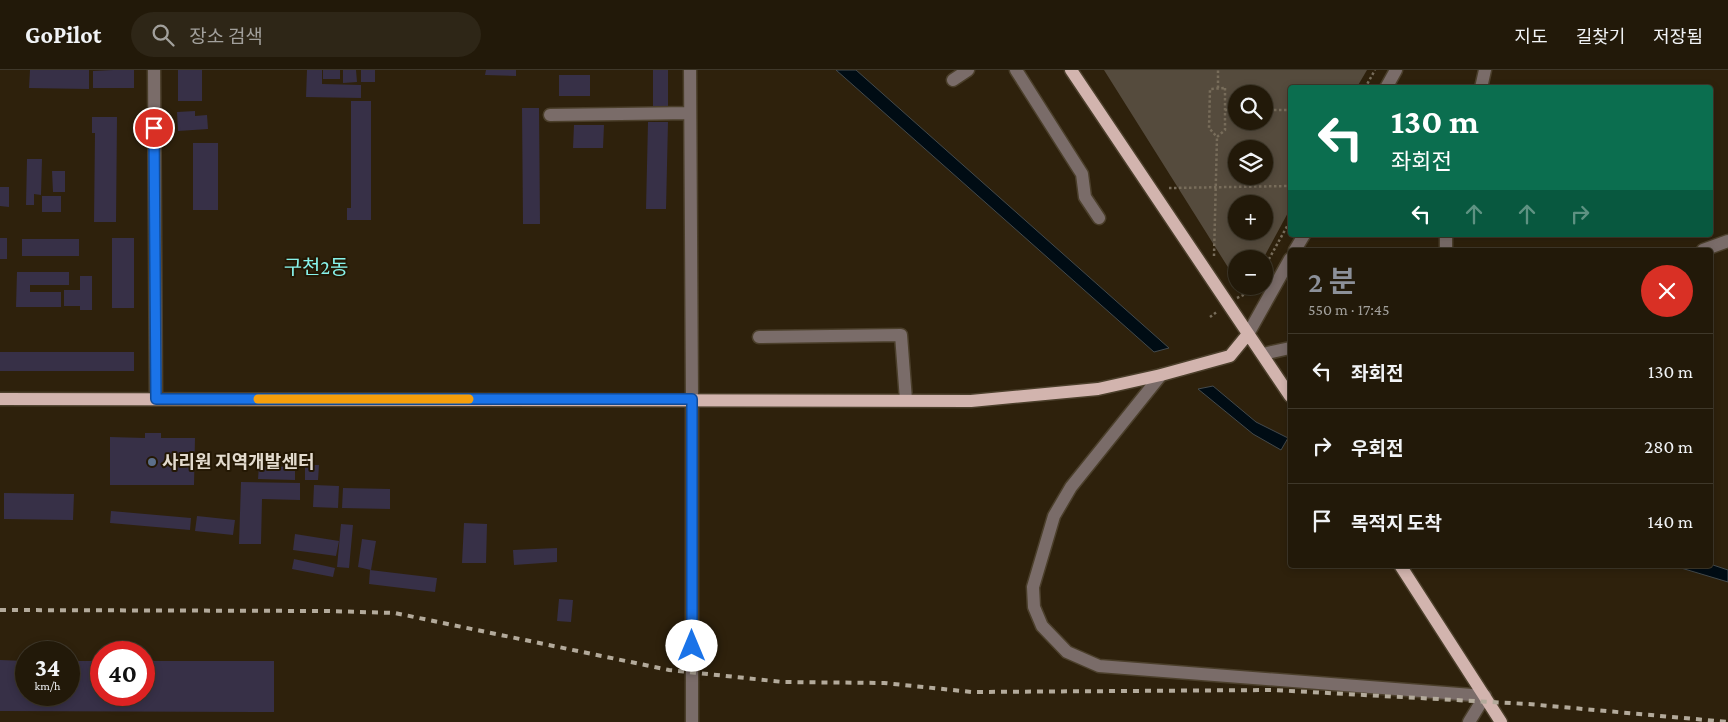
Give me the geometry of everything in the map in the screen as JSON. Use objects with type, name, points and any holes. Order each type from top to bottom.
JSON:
[{"type":"main road","points":[[1071,70],[1288,393]]},
{"type":"main road","points":[[0,399],[971,401],[1098,389],[1161,375],[1230,356],[1248,334]]},
{"type":"main road","points":[[1402,568],[1501,722]]},
{"type":"street","points":[[154,70],[156,399]]},
{"type":"street","points":[[690,70],[692,722]]},
{"type":"street","points":[[953,80],[968,70]]},
{"type":"street","points":[[1016,70],[1082,174],[1085,197],[1099,218]]},
{"type":"street","points":[[1388,85],[1396,70]]},
{"type":"street","points":[[1482,85],[1485,70]]},
{"type":"street","points":[[550,115],[690,113]]},
{"type":"street","points":[[1296,248],[1303,237]]},
{"type":"street","points":[[1709,248],[1728,241]]},
{"type":"street","points":[[1248,334],[1288,263]]},
{"type":"street","points":[[759,337],[901,336],[906,400]]},
{"type":"street","points":[[1263,354],[1288,348]]},
{"type":"street","points":[[1161,375],[1071,487],[1054,516],[1033,587],[1034,607],[1042,626],[1068,652],[1099,666],[1485,696],[1469,722]]},
{"type":"path","points":[[1218,70],[1218,89]]},
{"type":"path","points":[[1367,85],[1375,70]]},
{"type":"path","points":[[1214,256],[1217,137],[1209,128],[1210,89],[1226,88],[1225,130],[1217,137]]},
{"type":"path","points":[[1273,110],[1288,110]]},
{"type":"path","points":[[1169,188],[1288,186]]},
{"type":"path","points":[[1273,252],[1288,225]]},
{"type":"shaded area","points":[[836,70],[856,70],[1169,348],[1154,352]]},
{"type":"shaded area","points":[[1104,70],[1367,70],[1358,85],[1288,85],[1288,213],[1268,250],[1228,250],[1228,267]]},
{"type":"shaded area","points":[[1213,386],[1256,422],[1288,438],[1281,450],[1253,434],[1198,389]]},
{"type":"shaded area","points":[[1713,565],[1728,570],[1728,582],[1681,568],[1713,568]]},
{"type":"building","points":[[30,70],[89,70],[89,89],[29,88]]},
{"type":"building","points":[[134,70],[134,88],[93,88],[93,71]]},
{"type":"building","points":[[178,70],[202,70],[202,101],[178,101]]},
{"type":"building","points":[[307,70],[322,70],[322,84],[361,85],[361,98],[306,97]]},
{"type":"building","points":[[323,70],[340,70],[340,79],[323,79]]},
{"type":"building","points":[[343,70],[356,70],[357,82],[343,83]]},
{"type":"building","points":[[361,70],[375,70],[375,82],[361,82]]},
{"type":"building","points":[[486,70],[516,70],[516,76],[485,75]]},
{"type":"building","points":[[653,70],[668,70],[668,106],[653,106]]},
{"type":"building","points":[[559,75],[590,75],[590,96],[559,96]]},
{"type":"building","points":[[351,101],[371,101],[371,220],[347,220],[347,208],[351,208]]},
{"type":"building","points":[[522,108],[539,108],[540,224],[523,224]]},
{"type":"building","points":[[195,111],[195,116],[207,115],[208,129],[178,131],[177,112]]},
{"type":"building","points":[[92,117],[117,117],[116,222],[94,222],[95,133],[92,133]]},
{"type":"building","points":[[648,122],[668,122],[666,209],[646,209]]},
{"type":"building","points":[[574,125],[604,125],[603,148],[573,148]]},
{"type":"building","points":[[193,143],[218,143],[218,210],[193,210]]},
{"type":"building","points":[[27,159],[42,159],[41,195],[34,194],[34,205],[26,205]]},
{"type":"building","points":[[52,171],[65,171],[65,192],[53,192]]},
{"type":"building","points":[[0,187],[9,187],[9,207],[0,206]]},
{"type":"building","points":[[42,196],[61,196],[61,212],[42,212]]},
{"type":"building","points":[[0,238],[7,238],[7,259],[0,259]]},
{"type":"building","points":[[112,238],[134,238],[134,308],[112,308]]},
{"type":"building","points":[[22,239],[79,239],[79,256],[22,256]]},
{"type":"building","points":[[17,272],[69,272],[69,285],[30,285],[30,292],[61,292],[61,307],[16,307]]},
{"type":"building","points":[[80,276],[92,276],[92,310],[80,310],[80,306],[64,306],[64,290],[80,290]]},
{"type":"building","points":[[0,352],[134,352],[134,371],[0,371]]},
{"type":"building","name":"사리원 지역개발센터","points":[[145,433],[161,433],[161,438],[195,438],[194,485],[110,485],[110,437],[145,438]]},
{"type":"building","points":[[305,465],[319,465],[318,480],[305,480]]},
{"type":"building","points":[[259,466],[295,467],[295,480],[258,479]]},
{"type":"building","points":[[241,482],[300,483],[300,500],[262,499],[261,544],[239,544]]},
{"type":"building","points":[[314,485],[339,486],[338,508],[313,507]]},
{"type":"building","points":[[343,488],[390,489],[390,509],[342,508]]},
{"type":"building","points":[[4,493],[74,494],[73,520],[4,519]]},
{"type":"building","points":[[111,511],[191,518],[190,530],[110,523]]},
{"type":"building","points":[[197,516],[235,520],[233,535],[195,531]]},
{"type":"building","points":[[464,523],[487,524],[486,563],[462,563]]},
{"type":"building","points":[[341,524],[353,525],[349,568],[337,567]]},
{"type":"building","points":[[295,534],[339,541],[336,556],[293,550]]},
{"type":"building","points":[[362,539],[376,541],[371,570],[358,567]]},
{"type":"building","points":[[557,548],[557,562],[514,565],[513,550]]},
{"type":"building","points":[[294,559],[335,568],[333,577],[292,569]]},
{"type":"building","points":[[370,570],[437,578],[435,592],[369,584]]},
{"type":"building","points":[[559,599],[573,600],[571,622],[557,621]]},
{"type":"building","points":[[0,660],[15,661],[15,706],[80,706],[80,661],[90,661],[90,706],[155,706],[155,661],[274,661],[274,712],[0,711]]},
{"type":"railway","points":[[0,610],[395,613],[669,670],[783,682],[884,683],[972,692],[1273,690],[1528,704],[1728,722]]},
{"type":"slow traffic","points":[[258,399],[469,399]]},
{"type":"place","name":"사리원 지역개발센터","points":[[152,462]]},
{"type":"district","name":"구천2동","points":[[316,267]]},
{"type":"route","points":[[154,128],[156,399],[692,399],[692,646]]}]
